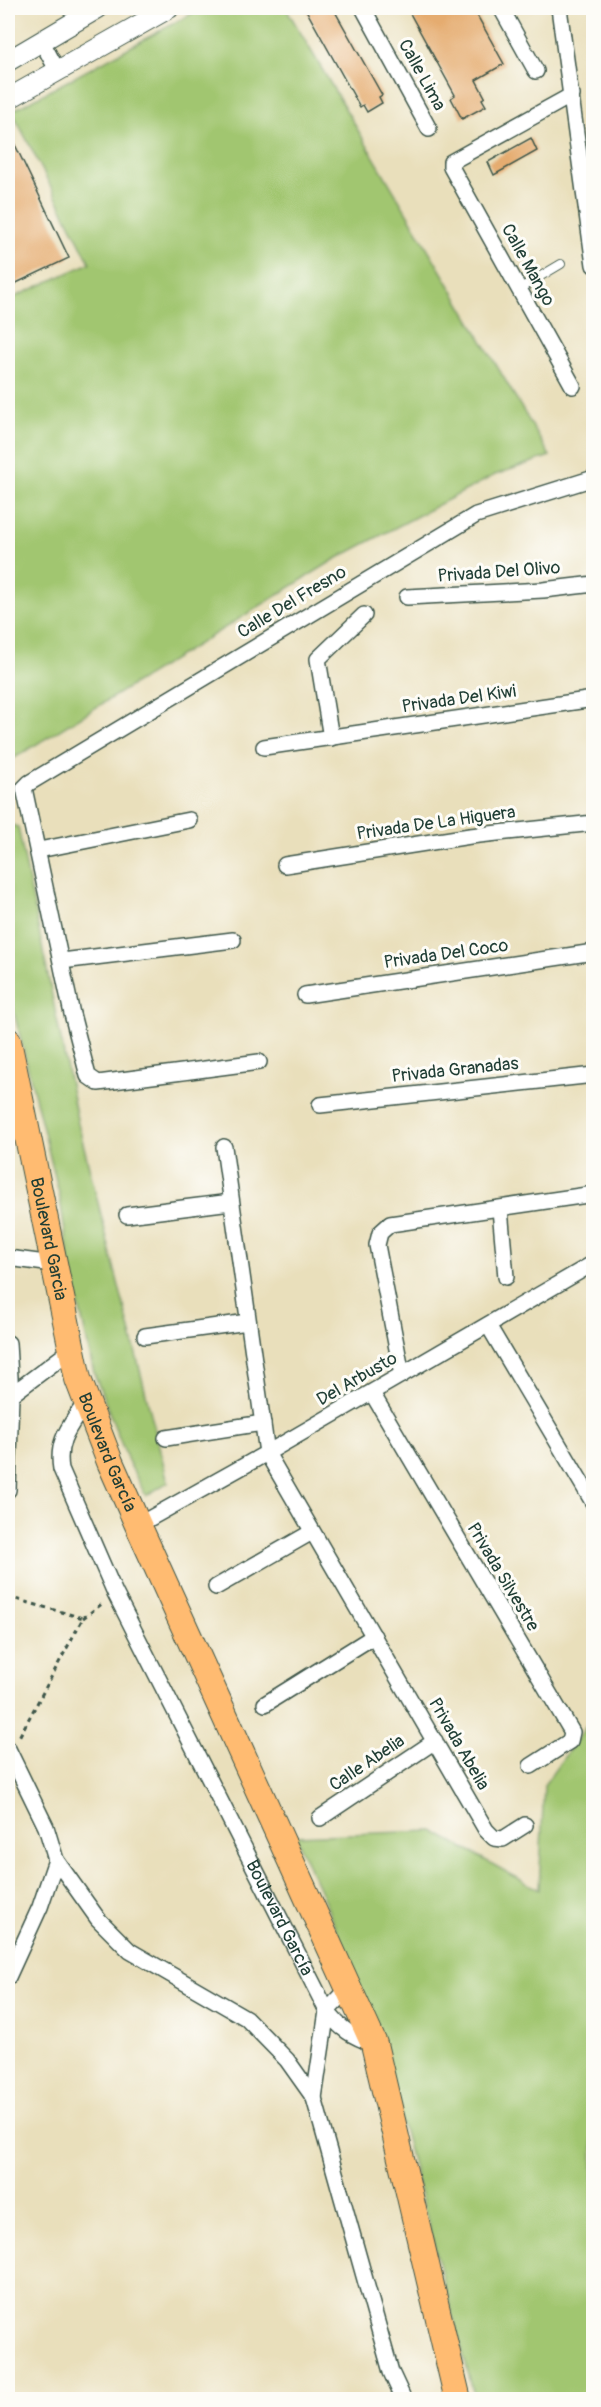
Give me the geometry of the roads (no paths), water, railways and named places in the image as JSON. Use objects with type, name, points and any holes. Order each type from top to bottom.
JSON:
[{"type":"main road","name":"Boulevard Garcia","points":[[8,1041],[13,1100],[78,1379],[86,1401]]},
{"type":"main road","name":"Boulevard García","points":[[86,1401],[138,1525],[374,2044],[458,2400]]},
{"type":"street","points":[[8,61],[40,40],[98,8]]},
{"type":"street","points":[[8,99],[169,8]]},
{"type":"street","name":"Calle Lima","points":[[363,8],[429,129]]},
{"type":"street","points":[[501,8],[536,71]]},
{"type":"street","points":[[560,8],[594,265]]},
{"type":"street","points":[[40,40],[57,70]]},
{"type":"street","name":"Calle Mango","points":[[572,95],[451,162],[451,167],[573,386]]},
{"type":"street","name":"Calle Del Fresno","points":[[39,850],[24,795],[24,788],[28,783],[476,515],[594,478]]},
{"type":"street","name":"Privada Del Olivo","points":[[407,597],[533,591],[594,584]]},
{"type":"street","points":[[331,738],[318,658],[364,615]]},
{"type":"street","name":"Privada Del Kiwi","points":[[264,747],[594,699]]},
{"type":"street","points":[[189,820],[39,850],[88,1076],[93,1082],[98,1083],[259,1062]]},
{"type":"street","name":"Privada De La Higuera","points":[[285,865],[470,836],[594,823]]},
{"type":"street","points":[[62,961],[233,940]]},
{"type":"street","name":"Privada Del Coco","points":[[305,995],[594,952]]},
{"type":"street","name":"Privada Granadas","points":[[321,1105],[594,1075]]},
{"type":"street","points":[[224,1147],[267,1454]]},
{"type":"street","points":[[402,1375],[377,1245],[380,1233],[390,1224],[594,1194]]},
{"type":"street","points":[[127,1215],[231,1202]]},
{"type":"street","points":[[500,1209],[506,1277]]},
{"type":"street","points":[[8,1258],[53,1264]]},
{"type":"street","name":"Del Arbusto","points":[[138,1525],[267,1454],[594,1263]]},
{"type":"street","points":[[145,1336],[249,1322]]},
{"type":"street","points":[[488,1325],[594,1504]]},
{"type":"street","points":[[8,1343],[11,1395],[8,1490]]},
{"type":"street","points":[[11,1395],[71,1350]]},
{"type":"street","name":"Privada Silvestre","points":[[372,1393],[572,1732],[570,1742],[531,1766]]},
{"type":"street","name":"Boulevard García","points":[[86,1401],[58,1452],[61,1469],[115,1593],[327,2011],[336,2024],[354,2037],[374,2044]]},
{"type":"street","points":[[166,1438],[263,1424]]},
{"type":"street","name":"Privada Abelia","points":[[267,1454],[486,1830],[494,1838],[503,1839],[525,1825]]},
{"type":"street","points":[[216,1587],[312,1532]]},
{"type":"street","points":[[266,1704],[374,1636]]},
{"type":"street","name":"Calle Abelia","points":[[320,1818],[435,1741]]},
{"type":"street","points":[[9,1752],[46,1827],[56,1860],[98,1918],[130,1951],[246,2018],[287,2060],[314,2098],[391,2372],[404,2400]]},
{"type":"street","points":[[8,1977],[40,1907],[56,1860]]},
{"type":"street","points":[[314,2098],[327,2011],[350,1987]]},
{"type":"lane","points":[[519,289],[561,264]]}]
